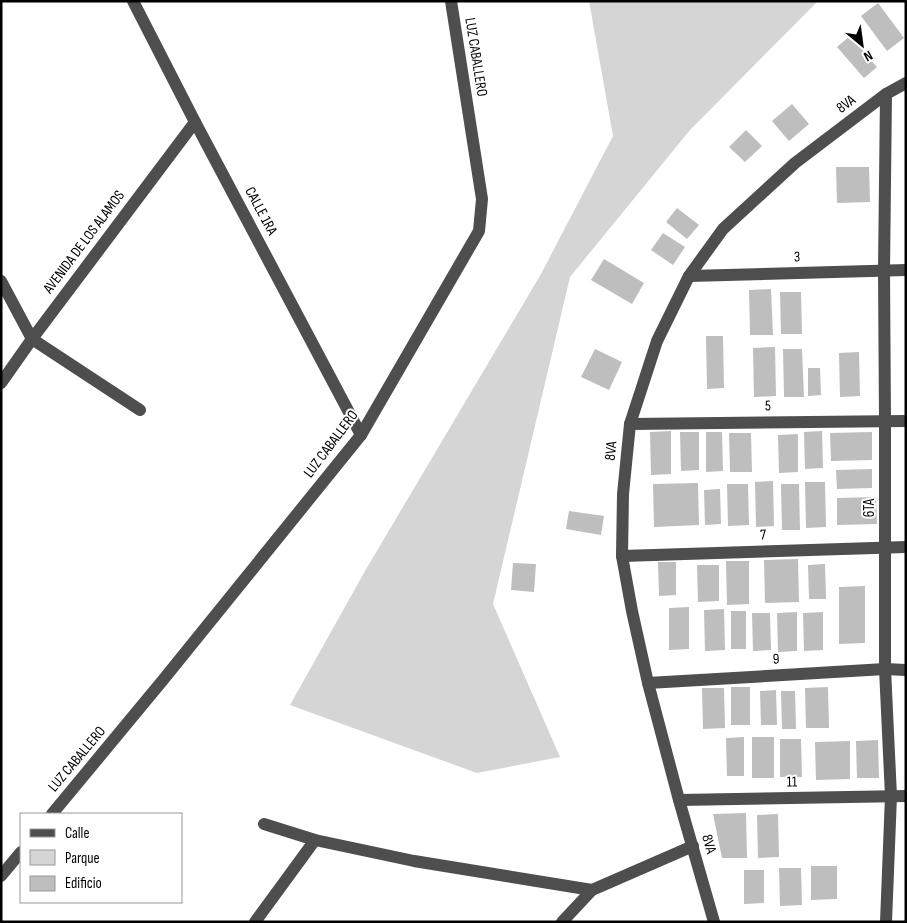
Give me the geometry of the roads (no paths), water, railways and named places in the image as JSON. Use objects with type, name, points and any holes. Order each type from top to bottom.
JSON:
[{"type":"street","name":"CALLE 1RA","points":[[133,1],[361,435]]},
{"type":"street","name":"LUZ CABALLERO","points":[[53,813],[361,435],[479,231],[482,199],[450,1]]},
{"type":"street","name":"8VA","points":[[714,922],[648,683],[622,556],[623,494],[630,424],[658,341],[688,276],[723,229],[795,163],[886,94],[906,83]]},
{"type":"street","name":"6TA","points":[[886,94],[884,270],[886,421],[885,669],[891,796],[886,922]]},
{"type":"street","name":"AVENIDA DE LOS ALAMOS","points":[[1,383],[195,122]]},
{"type":"street","name":"3","points":[[688,276],[906,270]]},
{"type":"street","points":[[1,281],[32,339],[140,410]]},
{"type":"street","name":"5","points":[[630,424],[906,421]]},
{"type":"street","name":"7","points":[[622,556],[906,547]]},
{"type":"street","name":"9","points":[[648,683],[885,669],[906,670]]},
{"type":"street","name":"11","points":[[679,800],[906,796]]},
{"type":"street","points":[[264,824],[315,840],[414,861],[592,890]]},
{"type":"street","points":[[255,922],[315,840]]},
{"type":"street","points":[[562,922],[592,890],[693,846]]},
{"type":"street","points":[[1,876],[20,853]]}]
